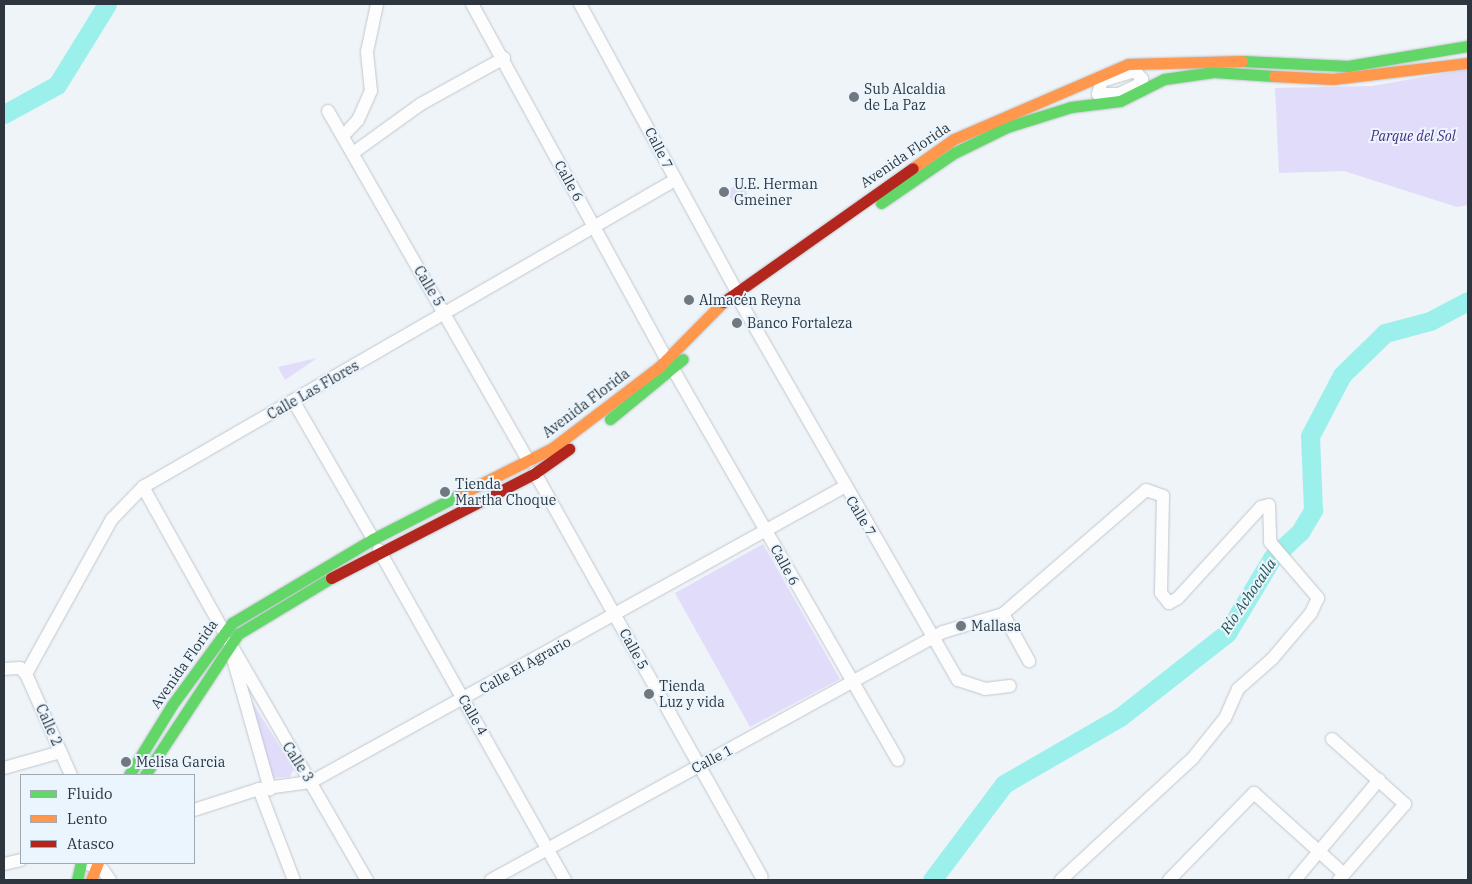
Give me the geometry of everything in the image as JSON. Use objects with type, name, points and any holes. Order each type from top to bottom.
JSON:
[{"type":"main road","name":"Avenida Florida","points":[[145,774],[230,643],[379,550],[532,468],[670,364],[739,297],[932,152],[1094,83],[1116,67],[1203,59],[1348,66],[1468,46]]},
{"type":"main road","name":"Avenida Florida","points":[[739,297],[954,153],[1048,112],[1120,101],[1146,87],[1191,73],[1333,79],[1468,62]]},
{"type":"main road","points":[[1140,65],[1146,87]]},
{"type":"main road","points":[[1094,83],[1090,94],[1099,104]]},
{"type":"main road","name":"Avenida Florida","points":[[130,774],[223,630],[373,539],[532,468]]},
{"type":"main road","points":[[373,539],[379,550]]},
{"type":"main road","points":[[223,630],[230,643]]},
{"type":"main road","points":[[77,880],[90,864]]},
{"type":"main road","points":[[90,864],[91,880]]},
{"type":"street","points":[[343,136],[358,120],[371,91],[367,52],[378,4]]},
{"type":"street","name":"Calle 6","points":[[472,4],[504,58],[670,364],[852,684],[898,760]]},
{"type":"street","name":"Calle 7","points":[[580,4],[844,487],[958,680],[985,689],[1010,686]]},
{"type":"street","points":[[353,152],[421,104],[504,58]]},
{"type":"street","name":"Calle 5","points":[[328,111],[446,314],[762,877]]},
{"type":"street","name":"Calle Las Flores","points":[[26,674],[107,527],[143,487],[294,402],[675,180]]},
{"type":"street","points":[[294,402],[373,539]]},
{"type":"street","points":[[143,487],[223,630]]},
{"type":"street","name":"Calle El Agrario","points":[[195,810],[265,789],[311,782],[616,616],[844,487]]},
{"type":"street","points":[[1029,661],[1003,614],[1146,490],[1160,492],[1165,504],[1161,593],[1165,601],[1174,602],[1266,504],[1272,509],[1270,542],[1309,585],[1318,598],[1311,613],[1272,659],[1238,689],[1225,718],[1192,758],[1061,880]]},
{"type":"street","name":"Calle 4","points":[[379,550],[566,880]]},
{"type":"street","name":"Calle 1","points":[[491,880],[852,684],[932,638],[1003,614]]},
{"type":"street","points":[[230,643],[230,660],[265,789],[294,880]]},
{"type":"street","name":"Calle 3","points":[[230,643],[367,880]]},
{"type":"street","points":[[4,669],[20,668],[26,674]]},
{"type":"street","name":"Calle 2","points":[[26,674],[71,774]]},
{"type":"street","points":[[1169,880],[1254,793],[1320,852],[1342,877],[1405,804],[1332,739]]},
{"type":"street","points":[[4,768],[61,752]]},
{"type":"street","points":[[1295,880],[1379,780]]},
{"type":"street","points":[[4,864],[20,860]]},
{"type":"street","points":[[90,864],[110,880]]},
{"type":"green space","name":"Parque del Sol","points":[[1468,69],[1468,205],[1457,207],[1344,171],[1279,173],[1275,88],[1372,86]]},
{"type":"green space","points":[[738,185],[744,188],[747,194],[744,200],[738,203],[732,200],[729,194],[732,188]]},
{"type":"green space","points":[[317,358],[285,380],[278,367]]},
{"type":"green space","points":[[763,544],[840,679],[750,727],[675,593]]},
{"type":"green space","points":[[249,697],[294,769],[290,777],[273,778]]},
{"type":"waterway","points":[[4,114],[57,85],[107,4]]},
{"type":"waterway","name":"Río Achocalla","points":[[932,880],[1004,784],[1120,717],[1227,633],[1272,558],[1300,532],[1313,510],[1310,436],[1342,375],[1385,333],[1430,321],[1468,301]]},
{"type":"traffic: fast","points":[[1242,61],[1348,66],[1468,46]]},
{"type":"traffic: fast","points":[[881,203],[954,153],[1007,127],[1071,107],[1120,101],[1164,79],[1214,72],[1274,76]]},
{"type":"traffic: fast","points":[[610,419],[683,359]]},
{"type":"traffic: fast","points":[[130,774],[172,705],[232,623],[373,539],[461,494]]},
{"type":"traffic: fast","points":[[146,774],[238,634],[331,578]]},
{"type":"traffic: fast","points":[[77,880],[81,864]]},
{"type":"traffic: slow","points":[[913,168],[954,139],[1128,64],[1242,61]]},
{"type":"traffic: slow","points":[[1274,76],[1333,79],[1468,63]]},
{"type":"traffic: slow","points":[[461,494],[551,449],[659,367],[723,302]]},
{"type":"traffic: slow","points":[[91,880],[98,864]]},
{"type":"traffic: jam","points":[[723,302],[913,168]]},
{"type":"traffic: jam","points":[[331,578],[535,473],[569,449]]},
{"type":"place","name":"Sub Alcaldia de La Paz","points":[[854,97]]},
{"type":"place","name":"U.E. Herman Gmeiner","points":[[724,192]]},
{"type":"place","name":"Almacén Reyna","points":[[689,300]]},
{"type":"place","name":"Banco Fortaleza","points":[[737,323]]},
{"type":"place","name":"Tienda Martha Choque","points":[[445,492]]},
{"type":"place","name":"Mallasa","points":[[961,626]]},
{"type":"place","name":"Tienda Luz y vida","points":[[649,694]]},
{"type":"place","name":"Melisa Garcia","points":[[126,762]]}]
